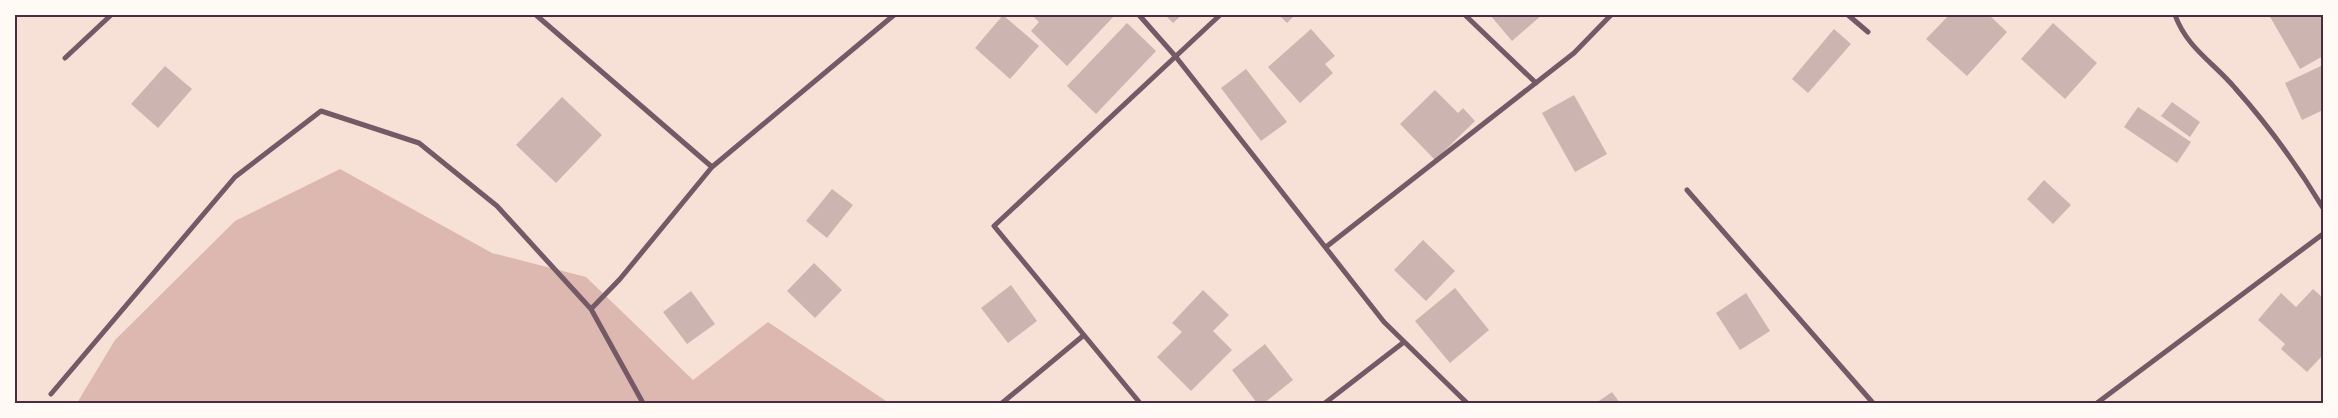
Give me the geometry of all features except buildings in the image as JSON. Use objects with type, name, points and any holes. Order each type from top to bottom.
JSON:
[{"type":"street","points":[[65,58],[111,15]]},
{"type":"street","points":[[536,15],[712,167]]},
{"type":"street","points":[[591,309],[620,279],[712,167],[894,15]]},
{"type":"street","points":[[1139,15],[1176,57],[1384,322],[1467,403]]},
{"type":"street","points":[[1140,403],[994,226],[1220,15]]},
{"type":"street","points":[[1465,15],[1536,83]]},
{"type":"street","points":[[1326,247],[1574,53],[1611,15]]},
{"type":"street","points":[[1848,15],[1868,32]]},
{"type":"street","points":[[2175,15],[2189,43],[2234,86],[2264,122],[2303,174],[2323,208]]},
{"type":"street","points":[[51,394],[235,177],[321,111],[419,144],[497,206],[591,309],[643,403]]},
{"type":"street","points":[[1687,190],[1873,403]]},
{"type":"street","points":[[2097,403],[2323,234]]},
{"type":"street","points":[[1002,403],[1084,335]]},
{"type":"street","points":[[1325,403],[1404,342]]},
{"type":"shaded area","points":[[340,169],[492,253],[586,277],[693,380],[768,322],[889,403],[77,403],[115,340],[235,221]]}]
